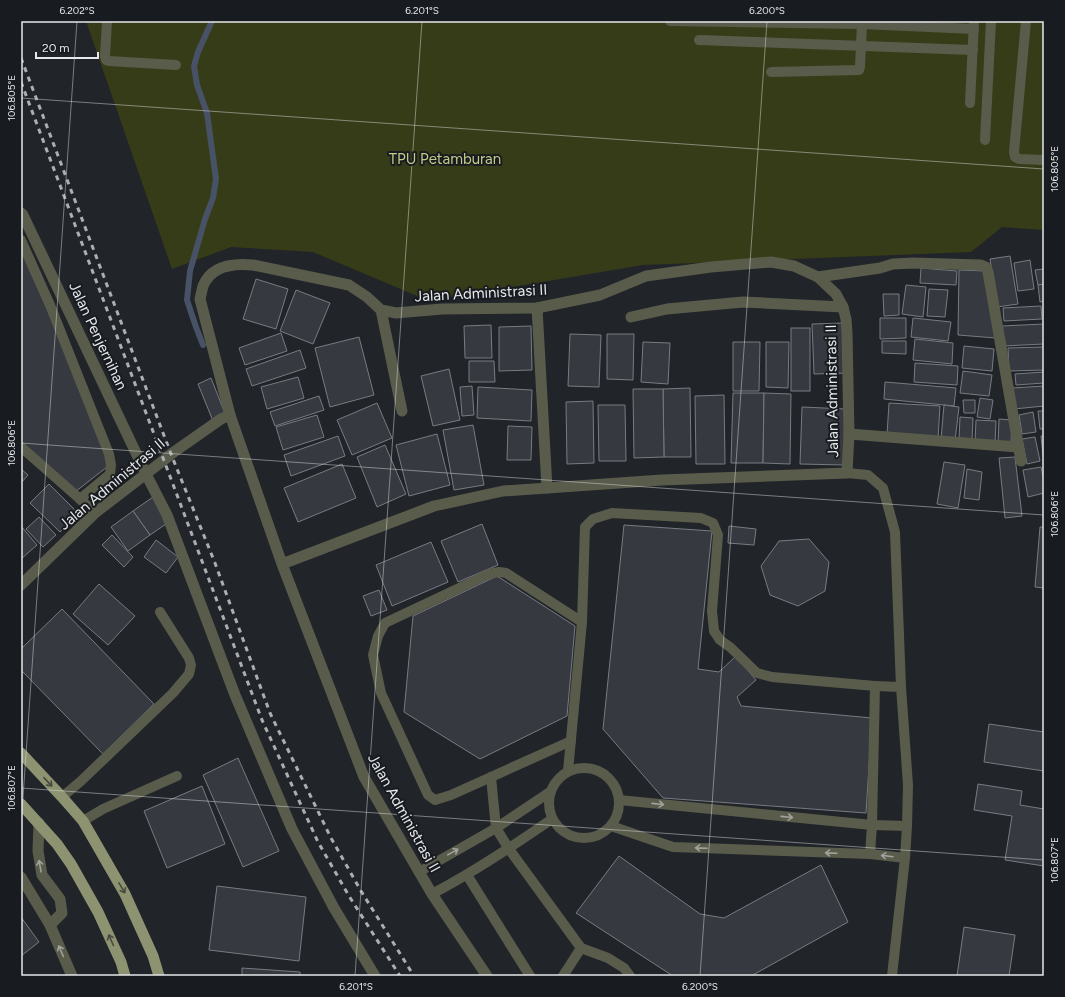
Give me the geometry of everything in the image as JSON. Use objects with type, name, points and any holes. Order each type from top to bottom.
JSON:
[{"type":"main road","points":[[21,753],[83,822],[125,894],[153,956],[159,976]]},
{"type":"main road","points":[[21,804],[57,844],[71,864],[98,912],[125,976]]},
{"type":"street","name":"Jalan Penjernihan","points":[[21,213],[167,515],[235,695],[292,829],[334,908],[375,976]]},
{"type":"street","name":"Jalan Administrasi II","points":[[282,564],[434,506],[503,491],[662,480],[847,473],[849,434],[847,333],[843,307],[836,294],[818,277],[794,266],[771,262],[711,266],[646,276],[600,295],[537,308],[442,309],[396,313],[381,310],[367,297],[349,285],[253,264],[238,264],[222,268],[210,275],[203,286],[200,299],[230,415],[282,564],[364,777],[432,894],[487,976]]},
{"type":"street","points":[[818,277],[880,268],[893,264],[913,263],[981,265],[986,267],[1021,462]]},
{"type":"street","points":[[631,317],[667,309],[743,302],[843,307]]},
{"type":"street","points":[[537,308],[547,488]]},
{"type":"street","points":[[381,310],[402,411]]},
{"type":"street","name":"Jalan Administrasi II","points":[[21,585],[95,513],[177,449],[221,419],[230,415]]},
{"type":"street","points":[[849,434],[1018,448]]},
{"type":"street","points":[[39,823],[38,851],[42,875],[60,899],[62,912],[50,925]]},
{"type":"street","points":[[21,877],[50,925],[72,976]]},
{"type":"lane","points":[[107,21],[106,60],[176,65]]},
{"type":"lane","points":[[670,21],[974,25],[970,103]]},
{"type":"lane","points":[[985,140],[991,21]]},
{"type":"lane","points":[[1026,21],[1014,152],[1015,157],[1019,159],[1044,160]]},
{"type":"lane","points":[[771,72],[859,70],[862,24]]},
{"type":"lane","points":[[699,40],[973,50]]},
{"type":"lane","points":[[21,240],[50,305],[112,465],[110,474],[80,498]]},
{"type":"lane","points":[[21,447],[80,498],[95,513]]},
{"type":"lane","points":[[847,473],[868,475],[883,488],[895,532],[901,687],[908,785],[905,858],[892,976]]},
{"type":"lane","points":[[568,771],[582,622],[585,527],[593,519],[612,513],[701,518],[713,523],[718,535],[712,611],[714,630],[720,640],[730,647],[757,673],[772,677],[901,687]]},
{"type":"lane","points":[[571,741],[451,795],[435,800],[428,795],[381,693],[373,655],[378,636],[385,623],[490,574],[499,572],[506,573],[582,622]]},
{"type":"lane","points":[[62,797],[81,781],[173,692],[189,674],[191,665],[189,658],[160,612]]},
{"type":"lane","points":[[870,854],[875,686]]},
{"type":"lane","points":[[581,768],[595,769],[607,776],[615,787],[619,800],[618,814],[611,826],[600,835],[586,839],[572,837],[560,830],[552,819],[548,805],[550,792],[557,780],[568,771],[581,768]]},
{"type":"lane","points":[[83,822],[103,809],[177,776]]},
{"type":"lane","points":[[491,777],[496,828],[509,849],[581,948],[608,958],[624,968],[630,976]]},
{"type":"lane","points":[[419,872],[496,828],[550,792]]},
{"type":"lane","points":[[619,800],[872,825],[907,826]]},
{"type":"lane","points":[[432,894],[467,875],[509,849],[552,819]]},
{"type":"lane","points":[[611,826],[673,847],[870,854],[905,858]]},
{"type":"lane","points":[[467,875],[530,976]]},
{"type":"lane","points":[[563,976],[581,948]]},
{"type":"green space","name":"TPU Petamburan","points":[[86,21],[1044,21],[1044,230],[1002,227],[971,252],[643,265],[429,301],[313,252],[231,247],[172,269]]},
{"type":"building","points":[[21,245],[106,453],[107,467],[75,492],[21,444]]},
{"type":"building","points":[[1010,256],[1018,304],[997,307],[990,259]]},
{"type":"building","points":[[1030,260],[1034,289],[1018,291],[1014,263]]},
{"type":"building","points":[[921,268],[957,271],[956,285],[920,283]]},
{"type":"building","points":[[1044,269],[1044,284],[1038,285],[1035,270]]},
{"type":"building","points":[[959,270],[986,271],[996,338],[958,335]]},
{"type":"building","points":[[256,279],[288,289],[276,329],[243,319]]},
{"type":"building","points":[[1044,284],[1044,301],[1040,302],[1038,285]]},
{"type":"building","points":[[906,285],[926,287],[923,317],[902,314]]},
{"type":"building","points":[[929,289],[948,290],[945,317],[927,316]]},
{"type":"building","points":[[296,290],[330,303],[313,344],[280,331]]},
{"type":"building","points":[[883,294],[899,294],[899,315],[884,316]]},
{"type":"building","points":[[1041,306],[1042,319],[1004,321],[1003,308]]},
{"type":"building","points":[[880,318],[906,318],[906,338],[880,339]]},
{"type":"building","points":[[913,318],[951,322],[948,341],[911,337]]},
{"type":"building","points":[[845,323],[847,373],[814,374],[812,324]]},
{"type":"building","points":[[1044,324],[1044,344],[1003,346],[1002,326]]},
{"type":"building","points":[[491,325],[492,358],[465,358],[464,326]]},
{"type":"building","points":[[531,326],[532,370],[499,371],[499,327]]},
{"type":"building","points":[[791,328],[810,328],[810,391],[791,391]]},
{"type":"building","points":[[281,333],[287,351],[245,365],[239,348]]},
{"type":"building","points":[[570,334],[601,335],[599,387],[568,386]]},
{"type":"building","points":[[607,334],[634,334],[633,380],[607,379]]},
{"type":"building","points":[[359,337],[374,395],[330,407],[315,348]]},
{"type":"building","points":[[915,339],[953,343],[952,364],[913,360]]},
{"type":"building","points":[[882,341],[906,341],[906,354],[882,353]]},
{"type":"building","points":[[643,342],[670,343],[668,384],[641,382]]},
{"type":"building","points":[[733,342],[760,342],[759,391],[733,391]]},
{"type":"building","points":[[766,342],[789,342],[788,388],[766,387]]},
{"type":"building","points":[[964,346],[994,349],[992,371],[962,368]]},
{"type":"building","points":[[1044,347],[1044,370],[1009,371],[1008,348]]},
{"type":"building","points":[[300,350],[306,368],[252,386],[246,369]]},
{"type":"building","points":[[469,361],[494,361],[495,382],[469,382]]},
{"type":"building","points":[[915,363],[958,366],[957,385],[914,382]]},
{"type":"building","points":[[449,369],[460,420],[433,426],[421,376]]},
{"type":"building","points":[[963,371],[992,375],[989,396],[960,393]]},
{"type":"building","points":[[1044,372],[1044,383],[1016,385],[1015,374]]},
{"type":"building","points":[[298,377],[304,398],[267,409],[261,387]]},
{"type":"building","points":[[211,378],[226,416],[213,421],[198,384]]},
{"type":"building","points":[[885,382],[956,388],[954,406],[884,399]]},
{"type":"building","points":[[472,386],[474,415],[462,416],[460,387]]},
{"type":"building","points":[[1044,386],[1044,406],[1014,409],[1012,388]]},
{"type":"building","points":[[478,387],[532,390],[531,421],[477,418]]},
{"type":"building","points":[[690,388],[691,457],[664,457],[663,389]]},
{"type":"building","points":[[633,389],[663,389],[664,457],[634,458]]},
{"type":"building","points":[[733,393],[764,393],[763,463],[731,463]]},
{"type":"building","points":[[764,393],[791,394],[790,464],[763,463]]},
{"type":"building","points":[[724,395],[725,464],[696,464],[695,396]]},
{"type":"building","points":[[319,396],[324,410],[275,426],[270,412]]},
{"type":"building","points":[[980,398],[993,400],[990,419],[977,417]]},
{"type":"building","points":[[963,400],[975,400],[975,413],[964,413]]},
{"type":"building","points":[[593,401],[594,463],[567,464],[566,402]]},
{"type":"building","points":[[377,403],[392,438],[352,455],[337,420]]},
{"type":"building","points":[[889,403],[940,406],[938,438],[887,435]]},
{"type":"building","points":[[598,405],[625,405],[626,461],[599,461]]},
{"type":"building","points":[[944,405],[959,407],[955,441],[941,439]]},
{"type":"building","points":[[802,407],[846,409],[844,465],[800,464]]},
{"type":"building","points":[[1038,411],[1044,411],[1044,429],[1040,429]]},
{"type":"building","points":[[1033,412],[1036,432],[1022,434],[1019,415]]},
{"type":"building","points":[[317,415],[324,437],[283,450],[276,427]]},
{"type":"building","points":[[960,417],[973,418],[972,441],[959,440]]},
{"type":"building","points":[[999,419],[1012,420],[1011,444],[998,444]]},
{"type":"building","points":[[976,420],[996,421],[995,444],[975,443]]},
{"type":"building","points":[[473,425],[484,485],[454,490],[443,430]]},
{"type":"building","points":[[508,426],[532,427],[531,460],[507,460]]},
{"type":"building","points":[[437,434],[450,485],[409,496],[396,445]]},
{"type":"building","points":[[338,436],[345,456],[291,476],[284,455]]},
{"type":"building","points":[[1041,436],[1044,436],[1044,455],[1043,455]]},
{"type":"building","points":[[1035,437],[1040,461],[1027,464],[1022,439]]},
{"type":"building","points":[[385,445],[406,494],[377,507],[357,457]]},
{"type":"building","points":[[1015,457],[1022,516],[1005,518],[999,458]]},
{"type":"building","points":[[944,462],[965,465],[958,508],[937,504]]},
{"type":"building","points":[[342,464],[356,498],[298,522],[284,488]]},
{"type":"building","points":[[1041,467],[1044,481],[1044,493],[1028,497],[1023,470]]},
{"type":"building","points":[[21,469],[28,475],[21,483]]},
{"type":"building","points":[[967,469],[982,472],[979,500],[964,498]]},
{"type":"building","points":[[49,484],[78,513],[60,532],[30,503]]},
{"type":"building","points":[[153,497],[169,522],[150,535],[133,511]]},
{"type":"building","points":[[133,511],[150,535],[128,551],[111,527]]},
{"type":"building","points":[[39,517],[56,535],[43,547],[26,529]]},
{"type":"building","points":[[482,524],[498,565],[458,582],[441,541]]},
{"type":"building","points":[[624,525],[712,531],[698,669],[719,672],[736,656],[756,680],[737,697],[741,706],[872,718],[866,813],[663,798],[603,729]]},
{"type":"building","points":[[21,526],[37,545],[21,559]]},
{"type":"building","points":[[729,526],[756,529],[754,545],[728,543]]},
{"type":"building","points":[[1040,527],[1044,527],[1044,588],[1035,587]]},
{"type":"building","points":[[112,535],[133,557],[124,567],[102,545]]},
{"type":"building","points":[[809,539],[829,562],[825,591],[798,606],[770,595],[761,566],[779,541]]},
{"type":"building","points":[[156,540],[178,557],[166,573],[144,557]]},
{"type":"building","points":[[431,542],[448,582],[392,606],[376,565]]},
{"type":"building","points":[[497,576],[575,626],[567,716],[480,759],[404,712],[413,616]]},
{"type":"building","points":[[99,584],[135,616],[108,645],[73,614]]},
{"type":"building","points":[[379,590],[387,610],[371,616],[363,596]]},
{"type":"building","points":[[62,609],[154,704],[103,754],[21,670],[21,649]]},
{"type":"building","points":[[989,724],[1044,732],[1044,771],[984,762]]},
{"type":"building","points":[[238,758],[279,851],[243,867],[203,775]]},
{"type":"building","points":[[978,784],[1022,791],[1020,805],[1044,809],[1044,866],[1005,860],[1012,816],[974,810]]},
{"type":"building","points":[[202,786],[225,844],[167,868],[144,811]]},
{"type":"building","points":[[619,856],[700,914],[724,918],[821,865],[848,922],[751,976],[673,976],[576,913]]},
{"type":"building","points":[[217,886],[306,897],[299,961],[209,950]]},
{"type":"building","points":[[21,917],[39,942],[21,956]]},
{"type":"building","points":[[964,927],[1015,935],[1009,976],[957,976]]},
{"type":"building","points":[[242,968],[300,972],[300,976],[242,976]]},
{"type":"waterway","points":[[203,345],[187,300],[190,271],[205,219],[213,198],[216,179],[207,113],[197,85],[194,66],[198,52],[212,21]]},
{"type":"railway","points":[[21,58],[171,454],[215,563],[270,713],[331,838],[361,891],[414,976]]},
{"type":"railway","points":[[21,82],[262,720],[318,842],[349,896],[400,976]]}]
